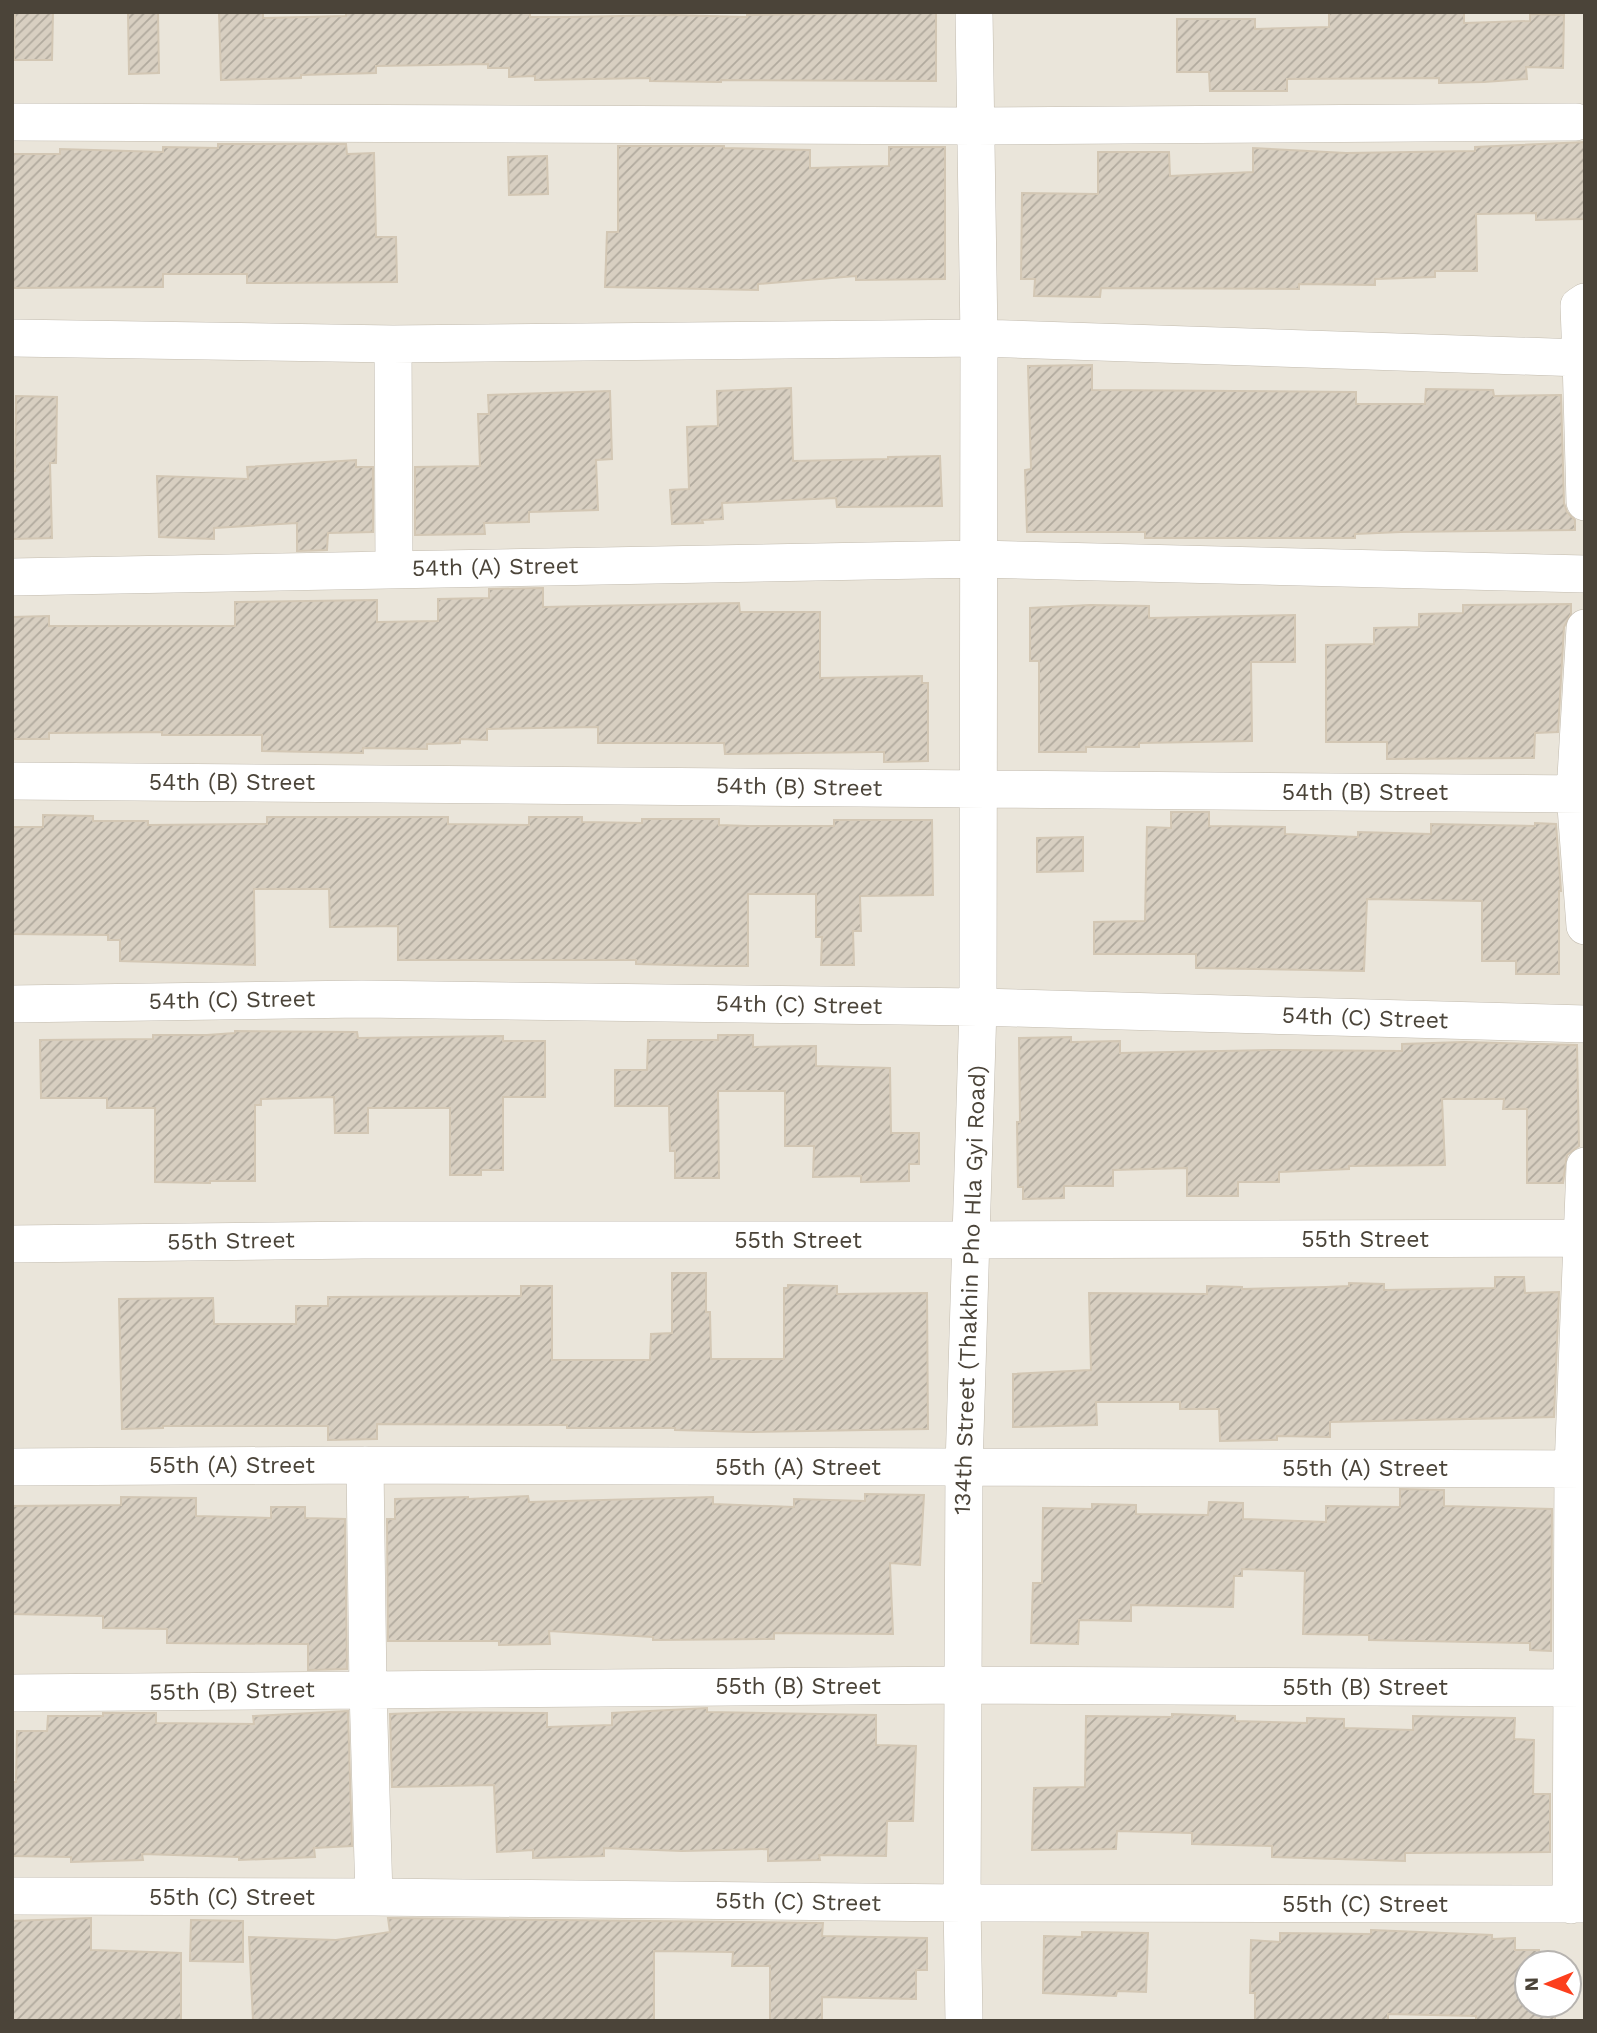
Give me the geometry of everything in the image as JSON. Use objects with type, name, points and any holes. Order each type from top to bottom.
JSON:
[{"type":"street","name":"134th Street (Thakhin Pho Hla Gyi Road)","points":[[964,2021],[964,1467],[978,1007],[979,338],[974,12]]},
{"type":"street","points":[[12,122],[1582,128]]},
{"type":"street","points":[[1585,302],[1579,306],[1583,358],[1585,502]]},
{"type":"street","points":[[12,338],[393,344],[979,338],[1583,358]]},
{"type":"street","points":[[393,344],[394,568]]},
{"type":"street","name":"54th (A) Street","points":[[12,577],[978,559],[1585,574]]},
{"type":"street","points":[[1585,628],[1580,794],[1585,926]]},
{"type":"street","name":"54th (B) Street","points":[[12,781],[1580,794]]},
{"type":"street","name":"54th (C) Street","points":[[12,1004],[362,999],[978,1007],[1585,1024]]},
{"type":"street","points":[[1578,1905],[1579,1469],[1585,1166]]},
{"type":"street","name":"55th Street","points":[[12,1244],[364,1240],[1583,1238]]},
{"type":"street","points":[[365,1465],[374,1897]]},
{"type":"street","name":"55th (A) Street","points":[[12,1467],[365,1465],[1579,1469]]},
{"type":"street","name":"55th (B) Street","points":[[12,1693],[963,1685],[1579,1688]]},
{"type":"street","name":"55th (C) Street","points":[[12,1896],[1578,1905]]},
{"type":"shaded area","points":[[12,12],[1585,12],[1585,2021],[12,2021]]},
{"type":"building","points":[[15,12],[53,12],[52,60],[14,60]]},
{"type":"building","points":[[128,12],[158,12],[159,73],[129,74]]},
{"type":"building","points":[[219,12],[263,12],[263,18],[346,16],[346,12],[530,13],[530,17],[747,17],[936,12],[936,81],[721,82],[650,81],[650,78],[535,80],[535,76],[509,77],[509,68],[488,68],[488,64],[376,66],[376,73],[221,80]]},
{"type":"building","points":[[1329,12],[1464,12],[1464,23],[1530,21],[1530,14],[1564,15],[1563,68],[1526,67],[1527,79],[1484,82],[1439,83],[1439,78],[1287,79],[1287,91],[1210,91],[1209,72],[1177,72],[1177,19],[1255,19],[1255,29],[1329,27]]},
{"type":"building","points":[[1585,142],[1585,219],[1536,220],[1536,213],[1476,214],[1477,271],[1435,271],[1435,277],[1375,279],[1375,285],[1299,284],[1299,289],[1101,288],[1100,297],[1034,296],[1035,279],[1021,279],[1022,193],[1098,194],[1098,152],[1169,152],[1170,176],[1253,172],[1253,148],[1346,153],[1475,151],[1475,147]]},
{"type":"building","points":[[218,144],[346,144],[347,154],[374,153],[376,237],[396,237],[397,282],[247,283],[247,274],[163,274],[163,287],[12,288],[12,154],[60,154],[60,149],[163,152],[163,147],[218,148]]},
{"type":"building","points":[[618,146],[724,146],[810,150],[810,168],[889,166],[889,147],[945,147],[945,279],[856,280],[856,276],[758,284],[758,290],[605,287],[607,232],[618,232]]},
{"type":"building","points":[[547,156],[548,194],[509,195],[508,157]]},
{"type":"building","points":[[1092,365],[1092,390],[1356,392],[1356,404],[1425,404],[1426,389],[1493,390],[1494,396],[1561,395],[1564,503],[1567,512],[1575,520],[1575,530],[1400,532],[1355,534],[1355,538],[1145,538],[1145,532],[1027,532],[1025,470],[1031,469],[1028,366]]},
{"type":"building","points":[[791,388],[793,461],[940,456],[942,506],[837,507],[836,498],[722,503],[723,519],[672,524],[670,490],[689,489],[687,427],[718,426],[717,391]]},
{"type":"building","points":[[610,391],[612,459],[596,460],[598,510],[529,512],[529,522],[484,523],[485,534],[415,535],[415,467],[480,466],[478,414],[489,414],[488,395]]},
{"type":"building","points":[[16,396],[57,397],[56,463],[50,463],[52,538],[12,539]]},
{"type":"building","points":[[356,460],[356,467],[373,467],[373,532],[328,533],[327,550],[297,551],[297,523],[214,528],[214,539],[159,537],[157,476],[248,479],[247,467]]},
{"type":"building","points":[[543,588],[543,607],[739,603],[740,612],[820,612],[820,678],[922,676],[922,683],[928,683],[928,761],[884,762],[884,752],[725,754],[724,743],[598,743],[598,727],[487,729],[487,740],[460,739],[460,743],[427,744],[427,749],[363,748],[363,753],[262,751],[262,735],[49,733],[49,739],[12,739],[12,617],[49,616],[49,626],[235,626],[235,602],[377,600],[377,622],[438,621],[438,599],[489,598],[489,589]]},
{"type":"building","points":[[1571,604],[1571,614],[1564,627],[1558,732],[1535,733],[1534,758],[1387,759],[1387,742],[1326,742],[1326,645],[1374,644],[1374,628],[1419,627],[1419,614],[1463,613],[1463,605]]},
{"type":"building","points":[[1149,606],[1149,618],[1295,615],[1295,662],[1251,662],[1252,741],[1139,743],[1139,747],[1086,747],[1086,752],[1039,752],[1039,661],[1030,661],[1030,608]]},
{"type":"building","points":[[1171,812],[1209,812],[1209,826],[1285,827],[1285,834],[1358,837],[1358,832],[1431,834],[1431,824],[1556,824],[1561,891],[1559,974],[1516,974],[1516,961],[1482,961],[1482,901],[1367,899],[1364,971],[1196,968],[1196,954],[1094,954],[1094,922],[1145,921],[1147,827],[1171,828]]},
{"type":"building","points":[[43,815],[93,816],[93,821],[148,821],[148,825],[267,824],[267,817],[448,817],[448,824],[529,825],[529,817],[582,817],[582,822],[642,823],[642,819],[719,819],[719,825],[748,826],[834,826],[834,820],[932,820],[933,895],[860,896],[861,931],[853,931],[854,965],[821,965],[822,937],[816,937],[816,894],[748,894],[748,966],[717,966],[636,964],[636,960],[398,960],[398,926],[330,927],[329,889],[254,889],[255,965],[120,961],[120,940],[108,940],[108,935],[12,934],[12,827],[43,827]]},
{"type":"building","points":[[1083,837],[1083,871],[1037,872],[1037,838]]},
{"type":"building","points":[[235,1031],[357,1032],[358,1038],[503,1036],[503,1041],[545,1041],[545,1097],[503,1097],[503,1170],[481,1170],[481,1175],[450,1175],[450,1108],[368,1108],[368,1133],[335,1133],[334,1097],[261,1099],[261,1105],[255,1105],[255,1181],[210,1183],[155,1182],[155,1108],[107,1108],[107,1098],[41,1098],[40,1040],[153,1039],[153,1035],[207,1035]]},
{"type":"building","points":[[718,1035],[753,1035],[753,1047],[816,1046],[816,1066],[890,1068],[891,1133],[919,1133],[919,1164],[909,1164],[909,1181],[861,1182],[861,1176],[813,1177],[814,1146],[785,1146],[785,1091],[718,1091],[719,1178],[675,1178],[675,1151],[670,1151],[669,1106],[615,1106],[615,1070],[647,1070],[648,1040],[718,1040]]},
{"type":"building","points":[[1071,1037],[1071,1042],[1120,1041],[1120,1053],[1402,1051],[1402,1044],[1464,1042],[1577,1045],[1579,1146],[1567,1155],[1563,1183],[1527,1183],[1527,1109],[1503,1109],[1504,1099],[1442,1099],[1445,1165],[1349,1166],[1349,1169],[1279,1172],[1279,1182],[1238,1182],[1238,1196],[1187,1196],[1187,1168],[1113,1170],[1113,1186],[1064,1186],[1064,1198],[1023,1199],[1023,1187],[1018,1187],[1019,1038]]},
{"type":"building","points":[[672,1273],[706,1273],[706,1312],[710,1312],[711,1359],[784,1359],[784,1288],[788,1288],[788,1285],[837,1286],[837,1294],[927,1293],[928,1429],[751,1432],[675,1428],[567,1428],[567,1425],[377,1424],[377,1439],[328,1440],[328,1426],[163,1426],[122,1429],[119,1299],[213,1298],[214,1324],[296,1324],[296,1306],[328,1306],[328,1297],[521,1296],[521,1286],[552,1286],[552,1360],[650,1360],[651,1334],[672,1333]]},
{"type":"building","points":[[1495,1277],[1524,1277],[1525,1293],[1559,1292],[1554,1417],[1330,1422],[1330,1437],[1277,1436],[1277,1440],[1220,1441],[1219,1409],[1180,1409],[1180,1402],[1096,1402],[1097,1425],[1013,1427],[1013,1374],[1091,1370],[1089,1293],[1207,1294],[1207,1286],[1242,1289],[1349,1286],[1349,1283],[1384,1284],[1384,1290],[1495,1288]]},
{"type":"building","points":[[1400,1489],[1444,1490],[1444,1506],[1552,1509],[1551,1651],[1530,1650],[1530,1643],[1369,1640],[1369,1635],[1303,1634],[1305,1571],[1242,1569],[1242,1576],[1234,1576],[1233,1607],[1131,1605],[1131,1621],[1079,1620],[1078,1644],[1031,1643],[1033,1583],[1042,1583],[1043,1508],[1092,1509],[1092,1504],[1136,1505],[1136,1514],[1208,1515],[1209,1502],[1243,1503],[1243,1519],[1326,1522],[1326,1506],[1400,1507]]},
{"type":"building","points":[[865,1494],[924,1495],[920,1565],[890,1563],[893,1634],[774,1633],[774,1639],[653,1640],[653,1637],[549,1631],[550,1644],[388,1641],[387,1519],[395,1519],[395,1499],[528,1496],[529,1502],[713,1497],[713,1504],[794,1507],[794,1499],[865,1501]]},
{"type":"building","points":[[121,1497],[196,1498],[196,1516],[271,1518],[271,1507],[305,1507],[305,1518],[345,1519],[347,1669],[308,1670],[308,1644],[167,1643],[167,1629],[103,1628],[103,1616],[12,1614],[12,1506],[121,1505]]},
{"type":"building","points":[[707,1708],[707,1712],[876,1715],[876,1745],[916,1746],[913,1821],[887,1821],[886,1856],[819,1855],[820,1860],[768,1861],[768,1849],[682,1851],[604,1848],[604,1856],[533,1858],[533,1850],[497,1852],[494,1785],[392,1787],[390,1714],[547,1713],[547,1727],[612,1725],[612,1713]]},
{"type":"building","points":[[348,1711],[352,1846],[314,1848],[315,1857],[239,1860],[239,1857],[142,1854],[143,1860],[71,1862],[71,1857],[12,1856],[12,1782],[16,1782],[17,1731],[47,1731],[48,1716],[156,1713],[156,1723],[254,1724],[253,1716]]},
{"type":"building","points":[[1172,1714],[1235,1716],[1235,1721],[1307,1723],[1307,1718],[1344,1719],[1344,1728],[1413,1730],[1413,1716],[1515,1718],[1514,1739],[1534,1740],[1533,1794],[1550,1794],[1550,1852],[1405,1853],[1405,1861],[1272,1857],[1272,1846],[1192,1844],[1192,1833],[1117,1831],[1116,1849],[1032,1850],[1034,1788],[1085,1787],[1086,1716],[1172,1717]]},
{"type":"building","points":[[91,1918],[91,1950],[181,1953],[181,2021],[12,2021],[12,1921]]},
{"type":"building","points":[[388,1918],[823,1923],[822,1936],[927,1938],[927,1970],[916,1970],[916,1999],[822,1997],[822,2021],[770,2021],[770,1966],[732,1966],[733,1952],[654,1951],[654,2021],[253,2021],[249,1937],[336,1940],[390,1932]]},
{"type":"building","points":[[191,1920],[243,1921],[243,1962],[190,1961]]},
{"type":"building","points":[[1371,1930],[1492,1935],[1492,1939],[1515,1938],[1513,2019],[1555,2021],[1476,2021],[1476,2016],[1388,2014],[1388,2021],[1255,2021],[1255,1993],[1250,1993],[1251,1940],[1280,1942],[1280,1933],[1371,1934]]},
{"type":"building","points":[[1082,1932],[1148,1933],[1146,1992],[1117,1991],[1116,1996],[1043,1993],[1044,1936],[1082,1937]]}]
